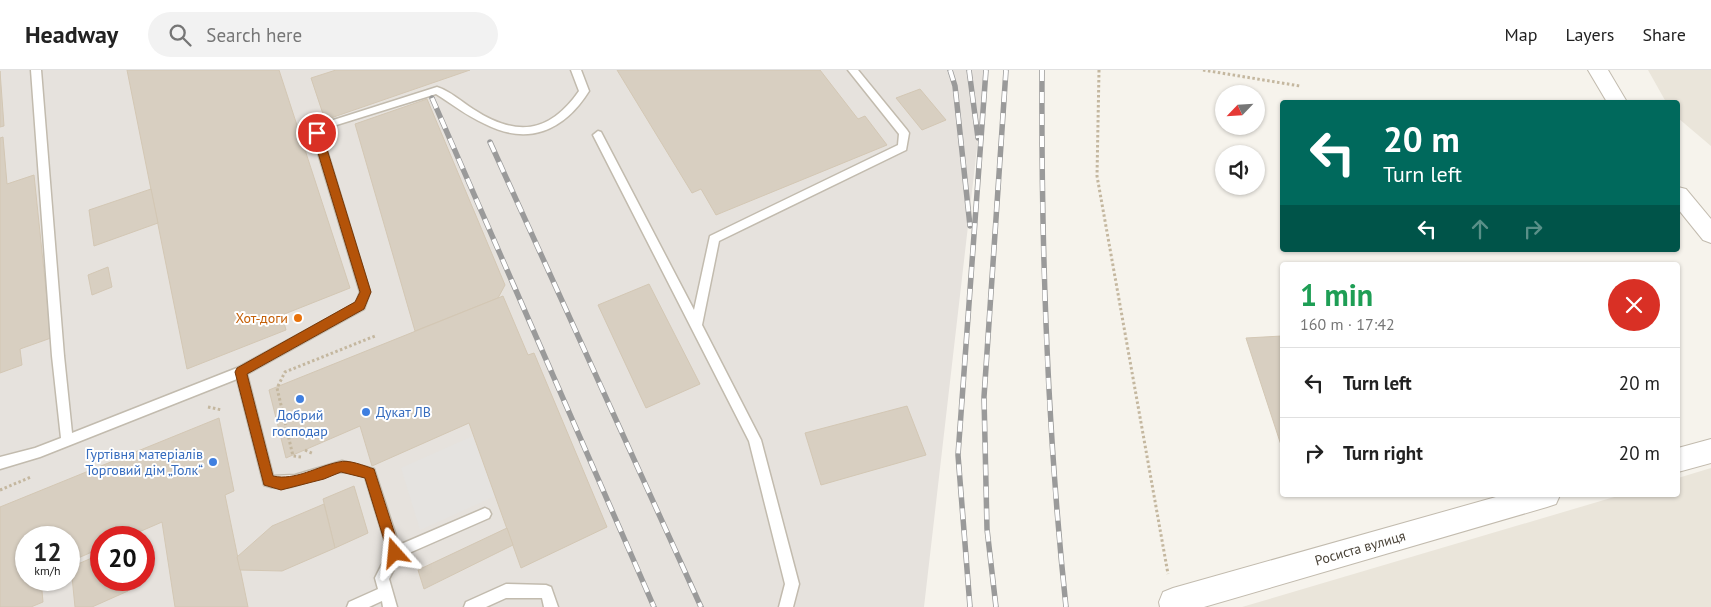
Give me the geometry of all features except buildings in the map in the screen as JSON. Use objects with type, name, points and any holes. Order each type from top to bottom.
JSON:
[{"type":"street","points":[[1598,70],[1616,100]]},
{"type":"street","points":[[1680,197],[1711,234]]},
{"type":"street","points":[[1680,459],[1711,451]]},
{"type":"street","name":"Росиста вулиця","points":[[1173,604],[1540,497]]},
{"type":"lane","points":[[36,70],[58,356],[67,441]]},
{"type":"lane","points":[[0,463],[36,453],[241,372],[360,306],[365,292],[317,133],[327,125],[438,90],[497,126],[523,131],[551,126],[572,110],[584,91],[576,70]]},
{"type":"lane","points":[[696,326],[714,239],[902,147],[904,133],[853,70]]},
{"type":"lane","points":[[598,135],[755,440],[792,584],[786,607]]},
{"type":"lane","points":[[241,372],[268,481],[281,484],[324,473],[341,466],[370,473],[395,553]]},
{"type":"lane","points":[[390,607],[382,578],[395,553],[485,514]]},
{"type":"lane","points":[[471,607],[506,591],[546,592],[551,607]]},
{"type":"lane","points":[[354,607],[386,592]]},
{"type":"path","points":[[1099,70],[1097,176],[1173,604]]},
{"type":"path","points":[[1203,70],[1300,86]]},
{"type":"path","points":[[293,456],[277,388],[285,372],[375,336]]},
{"type":"shaded area","points":[[0,70],[986,70],[924,607],[0,607]]},
{"type":"shaded area","points":[[1648,70],[1711,70],[1711,146],[1680,120],[1680,100],[1665,100]]},
{"type":"shaded area","points":[[473,436],[495,496],[420,530],[401,468]]},
{"type":"shaded area","points":[[1711,468],[1711,607],[1242,607],[1614,497],[1680,497],[1680,477]]},
{"type":"railway","points":[[950,70],[955,86],[970,226]]},
{"type":"railway","points":[[969,70],[978,138]]},
{"type":"railway","points":[[970,607],[958,455],[986,70]]},
{"type":"railway","points":[[996,607],[987,529],[984,397],[1006,70]]},
{"type":"railway","points":[[1042,70],[1046,339],[1054,473],[1066,607]]},
{"type":"railway","points":[[432,98],[654,607]]},
{"type":"railway","points":[[490,142],[701,607]]},
{"type":"place","name":"Хот-доги","points":[[298,318]]},
{"type":"place","name":"Добрий господар","points":[[300,399]]},
{"type":"place","name":"Дукат ЛВ","points":[[366,412]]},
{"type":"place","name":"Гуртівня матеріалів Торговий дім „Толк“","points":[[213,462]]},
{"type":"route","points":[[317,133],[365,292],[360,306],[241,372],[268,481],[281,484],[324,473],[341,466],[370,473],[395,553]]}]
